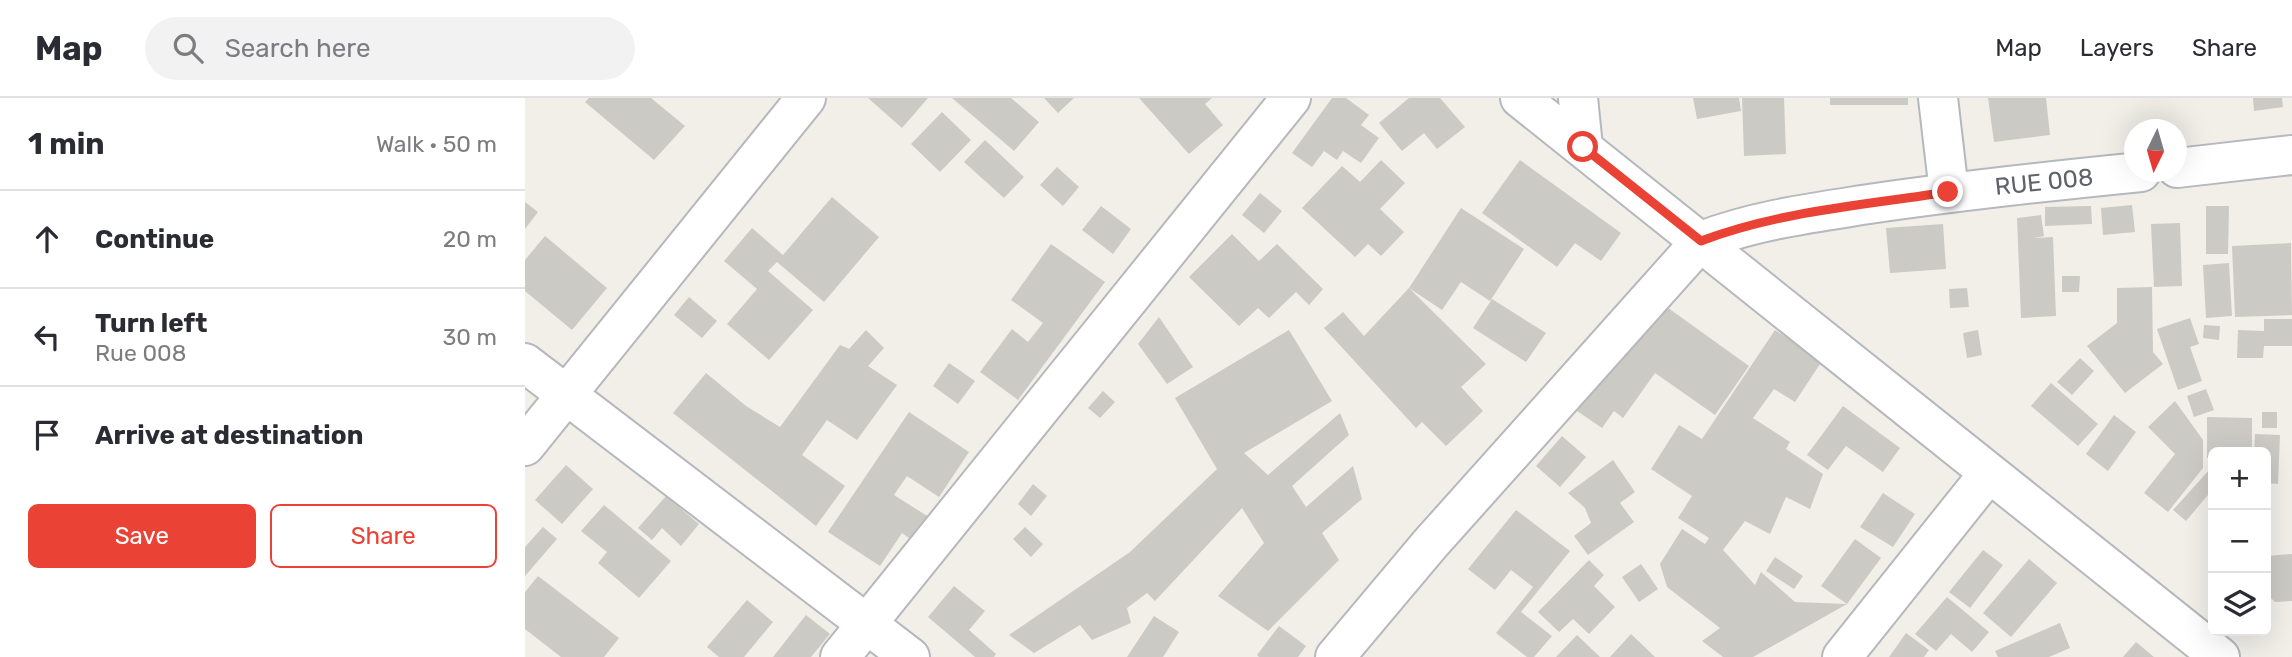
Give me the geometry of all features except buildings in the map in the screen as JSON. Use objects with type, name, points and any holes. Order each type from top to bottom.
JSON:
[{"type":"street","points":[[525,446],[806,98]]},
{"type":"street","points":[[840,657],[1291,98]]},
{"type":"street","points":[[1520,98],[2220,657]]},
{"type":"street","points":[[1578,98],[1583,147]]},
{"type":"street","points":[[1938,98],[1948,192]]},
{"type":"street","points":[[2187,167],[2292,155]]},
{"type":"street","name":"RUE 008","points":[[1701,241],[1740,226],[1777,218],[1948,192],[2124,174]]},
{"type":"street","points":[[1335,657],[1430,544],[1701,241]]},
{"type":"street","points":[[525,363],[867,622],[909,657]]},
{"type":"street","points":[[1842,657],[1989,473]]},
{"type":"route","points":[[1583,147],[1701,241],[1740,226],[1777,218],[1948,192]]}]
